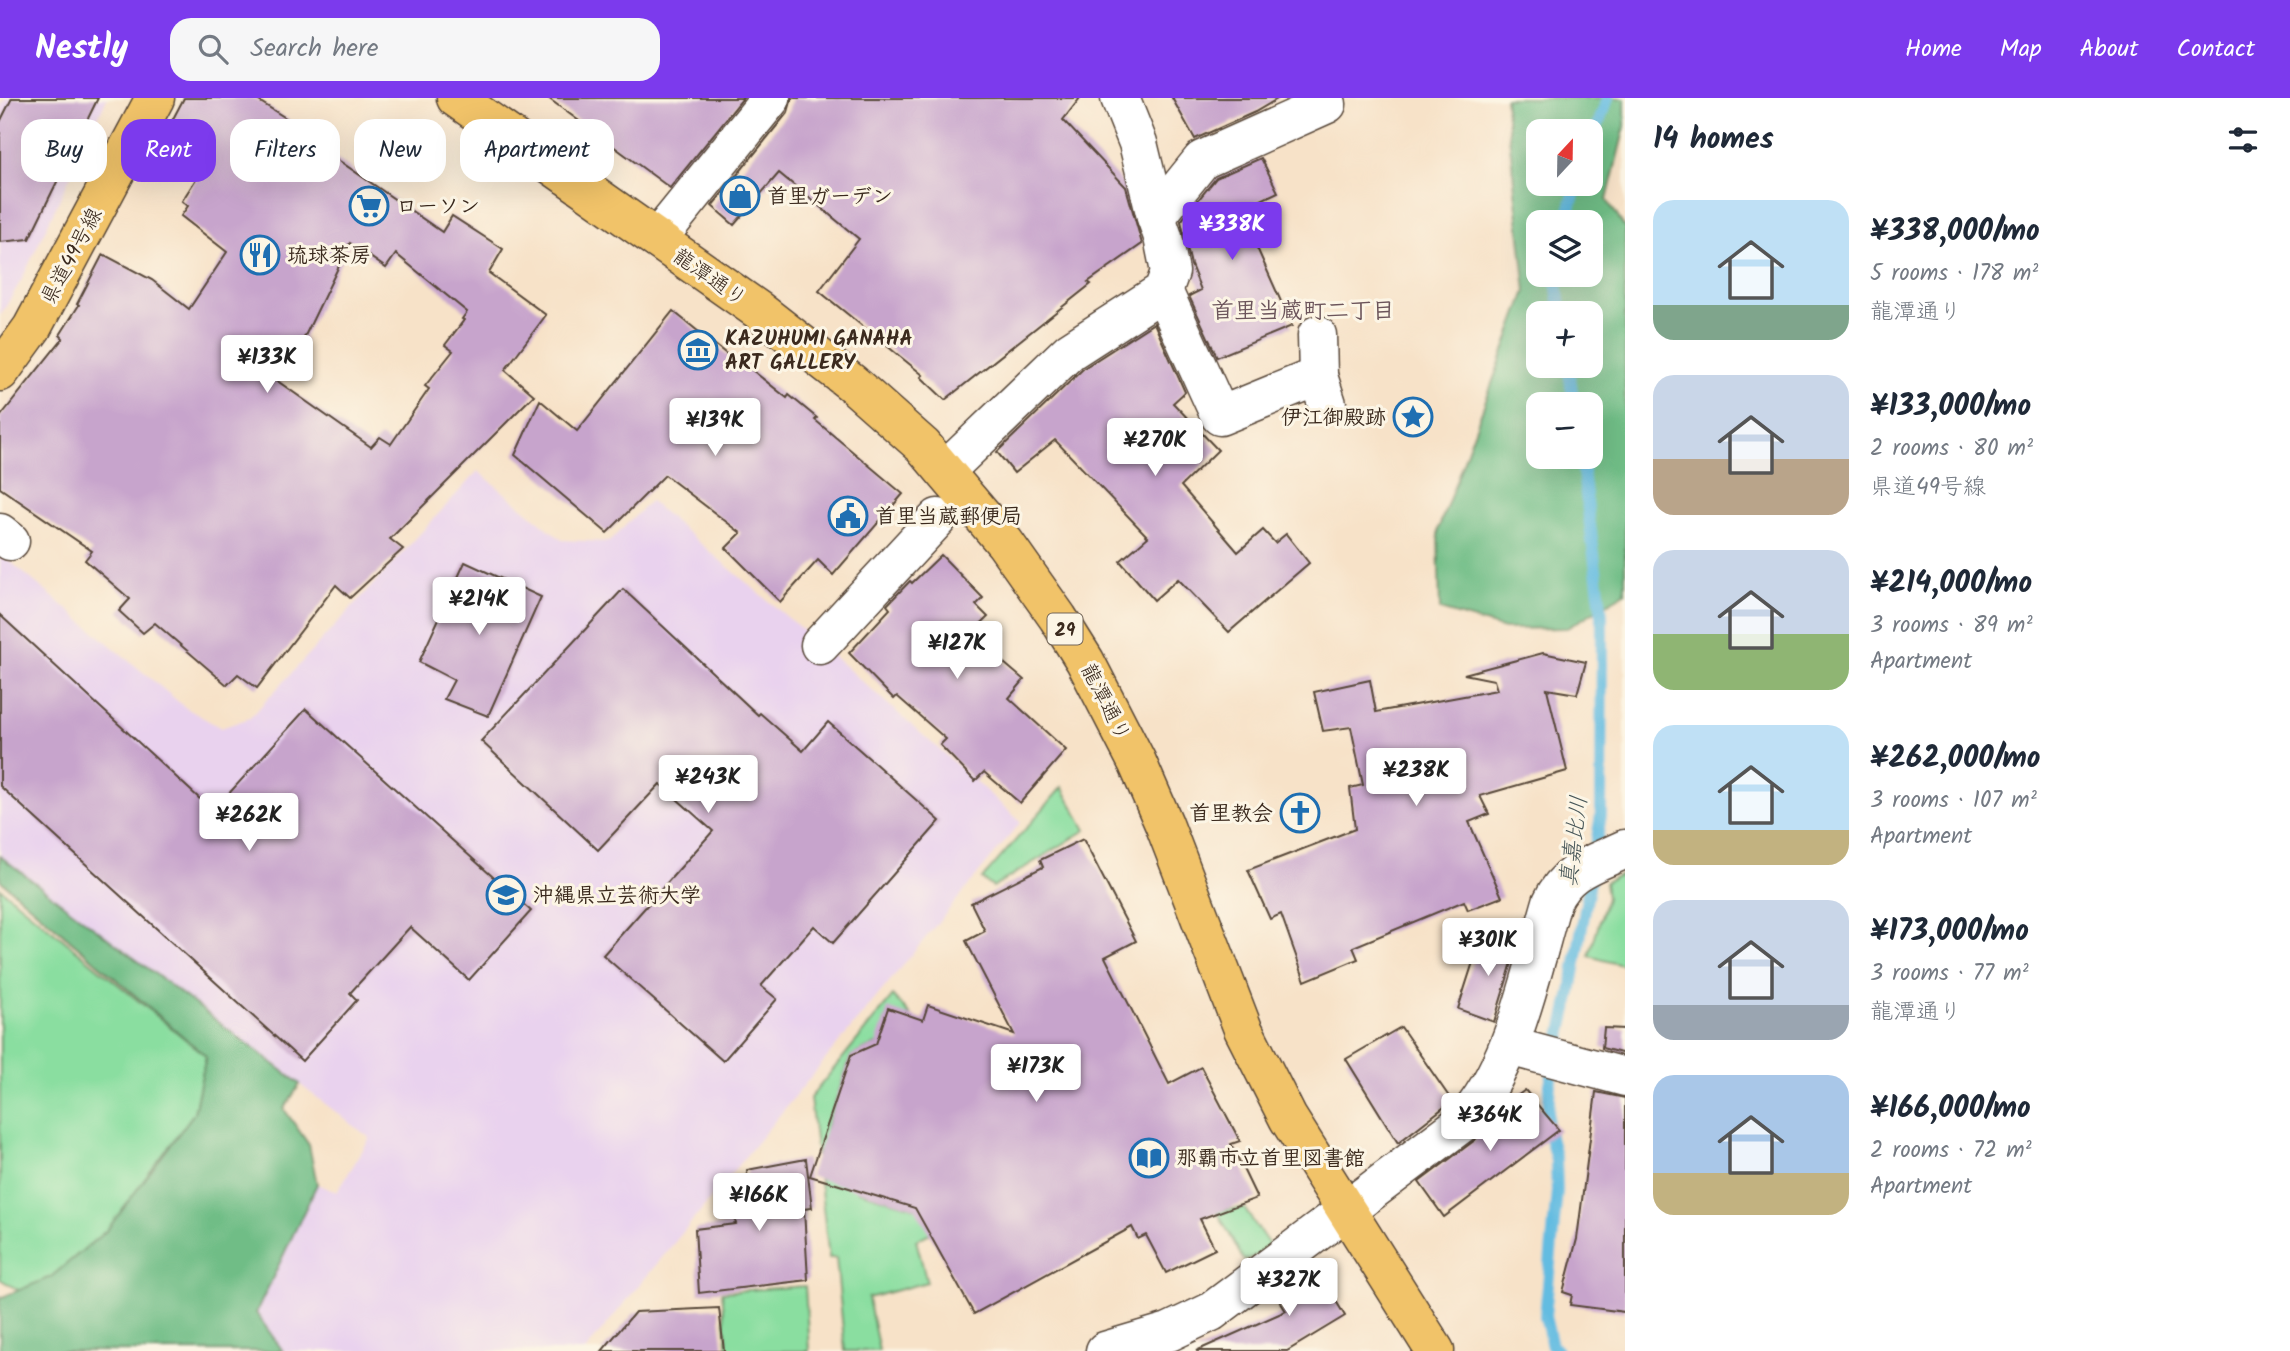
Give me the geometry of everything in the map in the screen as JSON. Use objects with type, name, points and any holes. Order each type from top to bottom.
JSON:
[{"type":"main road","name":"県道49号線","points":[[0,372],[37,318],[155,98]]},
{"type":"main road","name":"龍潭通り","points":[[456,98],[817,355],[900,425],[946,471],[1012,553],[1085,661],[1136,762],[1164,824],[1242,1029],[1288,1118],[1435,1351]]},
{"type":"street","points":[[657,239],[771,98]]},
{"type":"street","points":[[946,471],[1070,351],[1163,291],[1170,272],[1163,237],[1138,143],[1120,98]]},
{"type":"street","points":[[1156,217],[1202,160],[1327,104]]},
{"type":"street","points":[[1163,291],[1220,416],[1323,390],[1317,335]]},
{"type":"street","points":[[820,645],[937,518]]},
{"type":"street","points":[[1105,1351],[1169,1332],[1211,1312],[1469,1115],[1486,1092],[1509,1046],[1558,888],[1573,874],[1616,853]]},
{"type":"street","points":[[1509,1046],[1625,1077]]},
{"type":"shaded area","points":[[6,98],[107,98],[97,119],[21,119],[21,182],[68,182],[22,279],[0,316],[0,108]]},
{"type":"shaded area","name":"沖縄県立芸術大学","points":[[478,471],[562,540],[609,542],[650,501],[838,660],[1021,822],[585,1351],[283,1351],[256,1313],[317,1184],[337,1192],[370,1138],[0,856],[0,553],[186,708],[221,728],[250,718]]},
{"type":"green space","points":[[1505,98],[1625,98],[1625,126],[1607,200],[1625,228],[1625,593],[1567,628],[1504,629],[1440,610],[1438,530],[1526,291]]},
{"type":"green space","points":[[1062,787],[1086,830],[993,887],[982,879]]},
{"type":"green space","points":[[0,856],[300,1084],[284,1109],[309,1145],[317,1184],[256,1313],[283,1351],[0,1351],[0,1298],[51,1277],[107,1230],[194,1113],[206,1056],[0,880]]},
{"type":"green space","points":[[1625,872],[1625,966],[1589,956],[1607,898],[1605,882]]},
{"type":"green space","points":[[0,888],[206,1056],[194,1113],[107,1230],[51,1277],[20,1291],[0,1279]]},
{"type":"green space","points":[[893,996],[911,1016],[876,1044],[851,1056],[826,1129],[858,1191],[933,1213],[1044,1176],[916,1240],[927,1282],[868,1298],[879,1351],[845,1351],[836,1258],[829,1258],[810,1098]]},
{"type":"green space","points":[[1244,1208],[1272,1249],[1244,1261],[1217,1211]]},
{"type":"green space","points":[[805,1286],[809,1351],[728,1351],[722,1292]]},
{"type":"building","points":[[12,98],[98,98],[88,119],[21,119],[21,182],[57,182],[29,239],[0,242],[0,122]]},
{"type":"building","points":[[184,98],[254,98],[287,119],[230,119],[230,182],[340,182],[340,161],[354,171],[354,182],[370,182],[442,232],[452,216],[503,249],[489,273],[546,315],[505,370],[534,395],[390,539],[403,549],[350,598],[336,585],[257,688],[238,674],[227,685],[155,623],[143,633],[119,611],[130,599],[85,560],[92,551],[0,488],[0,417],[63,338],[60,335],[79,305],[77,304],[103,254],[152,280],[189,309],[227,252],[181,216],[188,206],[182,201],[194,182],[216,182],[216,119],[173,119]],"holes":[[[350,243],[386,268],[396,254],[467,312],[445,345],[453,351],[425,386],[429,389],[391,444],[380,437],[371,447],[276,380],[306,341],[304,338]]]},
{"type":"building","points":[[548,98],[743,98],[670,188],[614,147],[614,119],[576,119]]},
{"type":"building","points":[[792,98],[1080,98],[1063,120],[1126,187],[1142,244],[1088,282],[1091,284],[945,400],[921,377],[923,375],[819,291],[859,239],[779,173],[734,225],[712,206],[788,112]]},
{"type":"building","points":[[1172,98],[1279,98],[1195,139]]},
{"type":"building","points":[[1261,158],[1278,192],[1240,210],[1292,326],[1217,357],[1189,296],[1201,290],[1191,265],[1181,221],[1216,178]]},
{"type":"building","points":[[673,311],[735,361],[737,358],[787,398],[789,395],[903,494],[833,575],[818,560],[780,602],[726,548],[741,533],[665,475],[607,533],[515,455],[540,400],[577,431]]},
{"type":"building","points":[[1154,323],[1185,392],[1173,403],[1218,450],[1181,486],[1238,552],[1263,530],[1275,543],[1286,534],[1309,563],[1229,632],[1178,579],[1154,600],[1120,561],[1148,537],[1055,440],[1014,473],[997,452],[1084,368]]},
{"type":"building","points":[[941,555],[983,598],[976,605],[988,617],[970,634],[1024,680],[1009,698],[1066,750],[1020,803],[984,772],[975,781],[940,745],[946,739],[897,696],[894,699],[849,653],[890,609],[887,605]]},
{"type":"building","points":[[465,562],[541,597],[488,716],[444,699],[454,680],[419,662]]},
{"type":"building","points":[[623,589],[758,715],[760,713],[803,751],[828,722],[940,821],[833,943],[814,926],[761,986],[777,999],[723,1061],[603,955],[713,831],[660,784],[598,850],[481,741]]},
{"type":"building","points":[[0,615],[213,811],[306,709],[531,911],[469,980],[410,927],[350,993],[357,1000],[302,1061],[0,786]]},
{"type":"building","points":[[1543,653],[1586,662],[1577,694],[1547,689],[1567,771],[1480,796],[1489,814],[1469,822],[1502,897],[1468,910],[1464,901],[1353,947],[1358,959],[1305,981],[1281,914],[1270,919],[1248,870],[1355,829],[1350,788],[1363,785],[1351,727],[1323,731],[1314,692],[1370,680],[1376,712],[1497,690],[1494,680],[1464,674]]},
{"type":"building","points":[[1083,839],[1136,941],[1105,957],[1169,1084],[1201,1067],[1240,1141],[1231,1144],[1257,1198],[1200,1219],[1215,1249],[1166,1273],[1146,1235],[1138,1239],[1132,1227],[974,1314],[915,1208],[810,1176],[851,1055],[876,1044],[888,1008],[923,1020],[928,1005],[1014,1034],[966,941],[985,931],[971,903],[1043,867],[1040,860]]},
{"type":"building","points":[[1482,934],[1517,946],[1494,1022],[1458,1009]]},
{"type":"building","points":[[1401,1027],[1452,1101],[1398,1143],[1346,1059]]},
{"type":"building","points":[[1604,1028],[1625,1029],[1625,1054],[1602,1048]]},
{"type":"building","points":[[1525,1090],[1559,1130],[1444,1217],[1419,1182],[1475,1140],[1501,1108]]},
{"type":"building","points":[[1596,1092],[1625,1098],[1625,1312],[1570,1305],[1572,1295],[1563,1292],[1577,1239]]},
{"type":"building","points":[[806,1159],[812,1208],[804,1209],[808,1280],[699,1293],[695,1229],[736,1224],[728,1193],[748,1189],[747,1170]]},
{"type":"building","points":[[1313,1263],[1345,1316],[1287,1351],[1196,1351],[1286,1311],[1274,1292]]},
{"type":"building","points":[[719,1308],[724,1351],[602,1351],[635,1312]]},
{"type":"waterway","name":"真嘉比川","points":[[1600,119],[1608,98]]},
{"type":"waterway","name":"真嘉比川","points":[[1569,210],[1574,196]]},
{"type":"waterway","name":"真嘉比川","points":[[1557,287],[1559,301]]},
{"type":"waterway","name":"真嘉比川","points":[[1570,378],[1572,392]]},
{"type":"waterway","name":"真嘉比川","points":[[1557,1351],[1552,1346],[1545,1316],[1557,1191],[1556,1160],[1547,1126],[1550,1084],[1571,992],[1601,815],[1602,615],[1583,469]]},
{"type":"place","name":"首里ガーデン","points":[[740,196]]},
{"type":"place","name":"ローソン","points":[[369,206]]},
{"type":"place","name":"琉球茶房","points":[[260,255]]},
{"type":"place","name":"KAZUHUMI GANAHA ART GALLERY","points":[[698,350]]},
{"type":"place","name":"伊江御殿跡","points":[[1413,417]]},
{"type":"place","name":"首里当蔵郵便局","points":[[848,516]]},
{"type":"place","name":"首里教会","points":[[1300,813]]},
{"type":"place","name":"沖縄県立芸術大学","points":[[506,895]]},
{"type":"place","name":"那覇市立首里図書館","points":[[1149,1158]]},
{"type":"district","name":"首里当蔵町二丁目","points":[[1303,310]]}]
